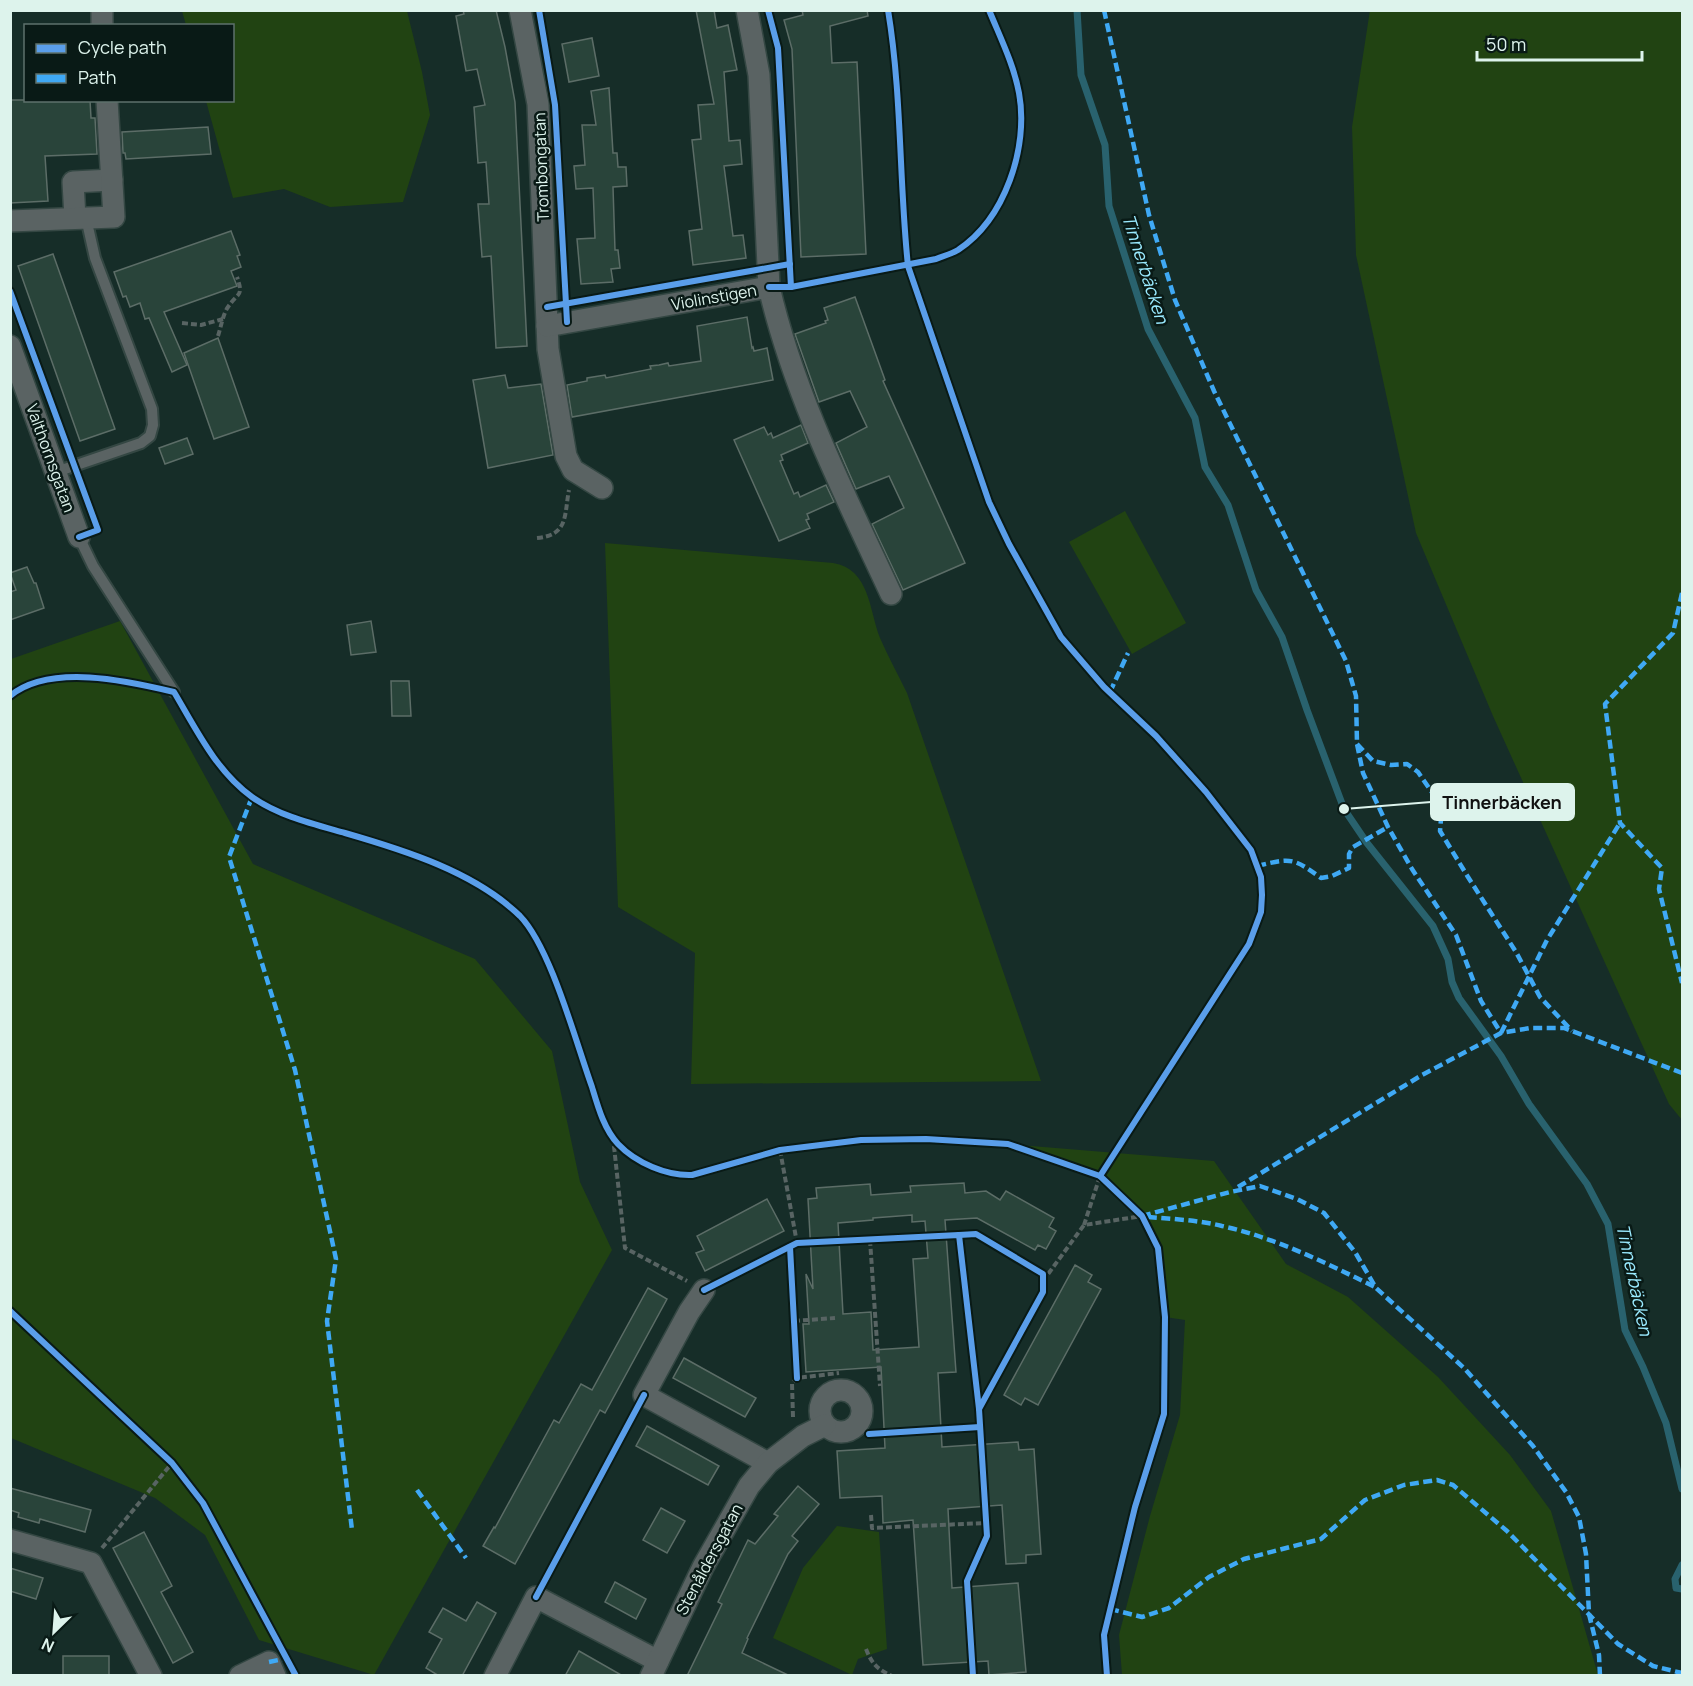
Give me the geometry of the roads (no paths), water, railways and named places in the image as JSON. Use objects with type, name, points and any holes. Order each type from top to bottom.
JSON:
[{"type":"street","name":"Trombongatan","points":[[519,10],[538,104],[547,326]]},
{"type":"street","points":[[747,10],[759,75],[769,287]]},
{"type":"street","points":[[10,221],[114,217],[107,102]]},
{"type":"street","points":[[80,218],[73,182],[112,180]]},
{"type":"street","name":"Violinstigen","points":[[547,326],[769,287],[783,336],[820,438],[891,594]]},
{"type":"street","points":[[547,326],[548,349],[566,456],[573,470],[602,488]]},
{"type":"street","name":"Valthornsgatan","points":[[10,346],[79,537]]},
{"type":"street","points":[[704,1290],[689,1312],[644,1395],[768,1463]]},
{"type":"street","name":"Stenåldersgatan","points":[[495,1676],[537,1597],[654,1668],[731,1514],[749,1486],[768,1463],[803,1436],[825,1425]]},
{"type":"street","points":[[10,1540],[91,1563],[151,1676]]},
{"type":"street","points":[[240,1676],[269,1662],[275,1676]]},
{"type":"lane","points":[[56,472],[141,443],[150,436],[153,425],[152,409],[80,218]]},
{"type":"lane","points":[[79,537],[93,566],[174,692]]},
{"type":"waterway","name":"Tinnerbäcken","points":[[1077,10],[1081,75],[1105,145],[1109,206],[1148,329],[1195,418],[1205,467],[1228,505],[1256,590],[1282,637],[1344,809],[1367,843],[1433,926],[1448,959],[1452,982],[1459,998],[1501,1056],[1529,1104],[1587,1184],[1608,1224],[1625,1330],[1666,1423],[1682,1489]]},
{"type":"waterway","name":"Tinnerbäcken","points":[[1682,1565],[1675,1579],[1676,1588],[1682,1589]]},
{"type":"place","name":"Tinnerbäcken","points":[[1344,809]]}]
